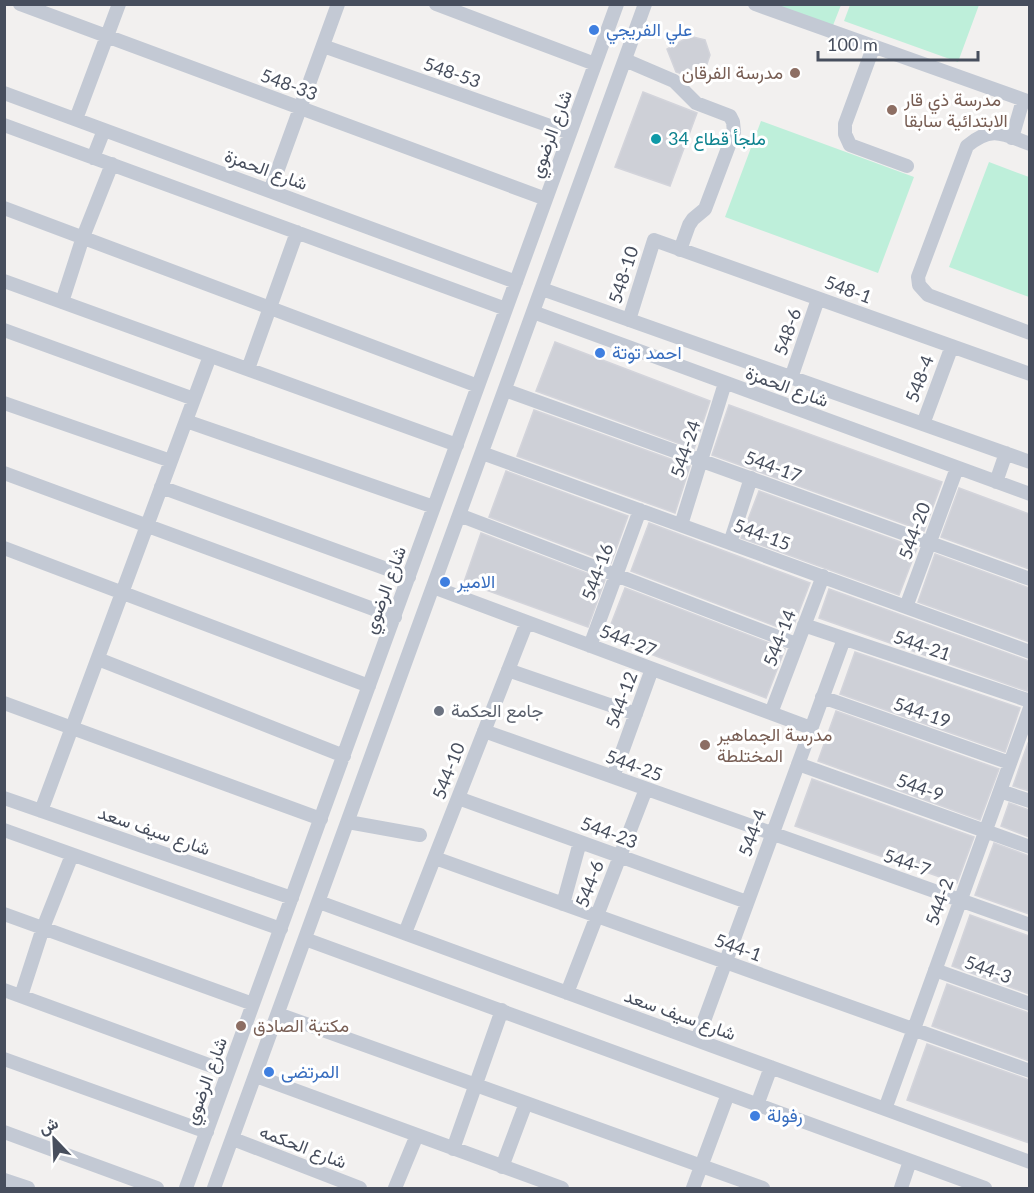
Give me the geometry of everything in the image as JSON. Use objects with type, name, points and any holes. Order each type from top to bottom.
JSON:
[{"type":"street","name":"548-33","points":[[20,4],[546,199]]},
{"type":"street","points":[[76,119],[118,4]]},
{"type":"street","points":[[270,191],[338,4]]},
{"type":"street","points":[[436,4],[595,64]]},
{"type":"street","name":"شارع الرضوي","points":[[186,1188],[617,4]]},
{"type":"street","points":[[214,1188],[645,4]]},
{"type":"street","points":[[755,4],[1026,101],[1012,138]]},
{"type":"street","points":[[611,20],[636,31]]},
{"type":"street","name":"548-53","points":[[323,46],[570,133]]},
{"type":"street","points":[[873,48],[845,124],[845,134],[850,144],[907,166]]},
{"type":"street","points":[[625,60],[674,81],[696,103],[730,116],[733,122],[734,132],[708,202],[705,209],[688,225],[680,250]]},
{"type":"street","name":"شارع الحمزة","points":[[4,93],[516,282]]},
{"type":"street","points":[[4,125],[506,309]]},
{"type":"street","points":[[93,158],[104,130]]},
{"type":"street","points":[[1029,144],[997,132],[979,136],[967,146],[918,277],[919,285],[928,295],[1029,333]]},
{"type":"street","points":[[62,302],[83,237],[112,165]]},
{"type":"street","points":[[4,208],[478,386]]},
{"type":"street","points":[[248,369],[297,232]]},
{"type":"street","name":"548-1","points":[[654,240],[1029,374]]},
{"type":"street","name":"548-10","points":[[628,320],[654,240]]},
{"type":"street","points":[[4,281],[457,445]]},
{"type":"street","name":"شارع الحمزة","points":[[542,290],[1029,462]]},
{"type":"street","name":"548-6","points":[[791,378],[818,299]]},
{"type":"street","name":"شارع الحمزة","points":[[532,312],[1029,494]]},
{"type":"street","points":[[6,336],[194,399]]},
{"type":"street","name":"548-4","points":[[923,424],[952,346]]},
{"type":"street","points":[[41,811],[210,356]]},
{"type":"street","name":"544-24","points":[[681,525],[725,383]]},
{"type":"street","name":"544-17","points":[[505,390],[1029,579]]},
{"type":"street","points":[[4,404],[171,461]]},
{"type":"street","points":[[186,421],[434,507]]},
{"type":"street","name":"544-15","points":[[482,453],[1029,652]]},
{"type":"street","points":[[996,482],[1006,453]]},
{"type":"street","name":"544-20","points":[[906,607],[957,468]]},
{"type":"street","points":[[4,473],[393,621],[415,634]]},
{"type":"street","points":[[730,543],[751,478]]},
{"type":"street","points":[[161,487],[409,577]]},
{"type":"street","name":"544-16","points":[[590,646],[640,510]]},
{"type":"street","points":[[459,515],[796,644]]},
{"type":"street","points":[[4,548],[369,686]]},
{"type":"street","name":"544-14","points":[[771,713],[823,576]]},
{"type":"street","name":"544-27","points":[[433,587],[811,728]]},
{"type":"street","name":"544-10","points":[[405,933],[527,622]]},
{"type":"street","name":"544-21","points":[[804,625],[1029,701]]},
{"type":"street","name":"544-4","points":[[697,1040],[844,639]]},
{"type":"street","points":[[98,658],[344,756]]},
{"type":"street","name":"544-12","points":[[613,777],[652,669]]},
{"type":"street","points":[[508,670],[636,714]]},
{"type":"street","name":"544-19","points":[[822,698],[1010,763]]},
{"type":"street","points":[[4,703],[321,819]]},
{"type":"street","name":"544-2","points":[[885,1109],[985,831],[1026,725],[1029,708]]},
{"type":"street","name":"544-25","points":[[484,731],[772,834]]},
{"type":"street","name":"544-9","points":[[798,764],[1029,847]]},
{"type":"street","name":"544-6","points":[[567,993],[645,789]]},
{"type":"street","points":[[1000,791],[1029,801]]},
{"type":"street","name":"شارع سيف سعد","points":[[4,798],[292,898]]},
{"type":"street","name":"544-23","points":[[458,798],[747,902]]},
{"type":"street","points":[[348,822],[420,836]]},
{"type":"street","points":[[4,830],[281,929]]},
{"type":"street","name":"544-7","points":[[772,834],[1029,925]]},
{"type":"street","points":[[563,904],[580,842]]},
{"type":"street","points":[[21,996],[43,928],[72,855]]},
{"type":"street","name":"544-1","points":[[435,858],[1029,1071]]},
{"type":"street","name":"شارع سيف سعد","points":[[319,902],[1029,1162]]},
{"type":"street","points":[[4,914],[253,1004]]},
{"type":"street","points":[[305,939],[986,1188]]},
{"type":"street","name":"544-3","points":[[935,970],[1029,1004]]},
{"type":"street","points":[[4,990],[228,1072]]},
{"type":"street","points":[[453,1149],[474,1084],[502,1010]]},
{"type":"street","points":[[278,1014],[763,1188]]},
{"type":"street","points":[[4,1059],[207,1132]]},
{"type":"street","points":[[757,1105],[771,1067]]},
{"type":"street","points":[[256,1076],[562,1188]]},
{"type":"street","points":[[693,1188],[728,1094]]},
{"type":"street","points":[[502,1167],[526,1103]]},
{"type":"street","points":[[4,1132],[157,1188]]},
{"type":"street","points":[[395,1188],[417,1135]]},
{"type":"street","name":"شارع الحكمه","points":[[233,1139],[360,1188]]},
{"type":"street","points":[[901,1188],[910,1161]]},
{"type":"street","points":[[4,1180],[28,1188]]},
{"type":"green space","points":[[850,4],[979,5],[958,62],[844,21]]},
{"type":"green space","points":[[774,5],[841,5],[832,28]]},
{"type":"green space","points":[[761,121],[914,177],[878,273],[725,217]]},
{"type":"green space","points":[[989,162],[1029,177],[1029,297],[949,267]]},
{"type":"building","points":[[693,37],[705,40],[710,55],[706,67],[688,76],[676,72],[667,49]]},
{"type":"building","name":"ملجأ قطاع 34","points":[[643,92],[697,113],[670,186],[615,167]]},
{"type":"building","points":[[555,342],[710,401],[694,449],[536,391]]},
{"type":"building","points":[[729,405],[942,482],[924,531],[712,455]]},
{"type":"building","points":[[534,410],[690,466],[675,513],[517,456]]},
{"type":"building","points":[[506,471],[628,516],[611,563],[489,517]]},
{"type":"building","points":[[959,488],[1029,514],[1029,569],[941,537]]},
{"type":"building","points":[[759,491],[917,548],[899,595],[741,538]]},
{"type":"building","points":[[649,523],[810,583],[791,632],[631,571]]},
{"type":"building","points":[[481,533],[605,580],[588,627],[464,582]]},
{"type":"building","points":[[935,554],[1029,588],[1029,642],[918,602]]},
{"type":"building","points":[[625,588],[785,649],[766,698],[606,637]]},
{"type":"building","points":[[829,589],[1029,661],[1027,691],[819,618]]},
{"type":"building","points":[[855,652],[1020,708],[1005,752],[840,694]]},
{"type":"building","points":[[836,711],[999,769],[980,820],[818,761]]},
{"type":"building","points":[[1029,743],[1029,791],[1013,786]]},
{"type":"building","points":[[812,779],[974,837],[957,883],[795,826]]},
{"type":"building","points":[[1009,803],[1029,810],[1029,837],[1001,826]]},
{"type":"building","points":[[994,843],[1029,856],[1029,914],[975,895]]},
{"type":"building","points":[[970,915],[1029,936],[1029,994],[952,966]]},
{"type":"building","points":[[947,984],[1029,1013],[1029,1061],[932,1026]]},
{"type":"building","points":[[927,1044],[1029,1080],[1029,1143],[907,1100]]},
{"type":"place","name":"علي الفريجي","points":[[594,30]]},
{"type":"place","name":"مدرسة الفرقان","points":[[795,73]]},
{"type":"place","name":"مدرسة ذي قار الابتدائية سابقا","points":[[892,110]]},
{"type":"place","name":"ملجأ قطاع 34","points":[[656,139]]},
{"type":"place","name":"احمد توتة","points":[[600,353]]},
{"type":"place","name":"الامير","points":[[445,582]]},
{"type":"place","name":"جامع الحكمة","points":[[439,711]]},
{"type":"place","name":"مدرسة الجماهير المختلطة","points":[[705,745]]},
{"type":"place","name":"مكتبة الصادق","points":[[241,1026]]},
{"type":"place","name":"المرتضى","points":[[269,1072]]},
{"type":"place","name":"رفولة","points":[[755,1116]]}]
